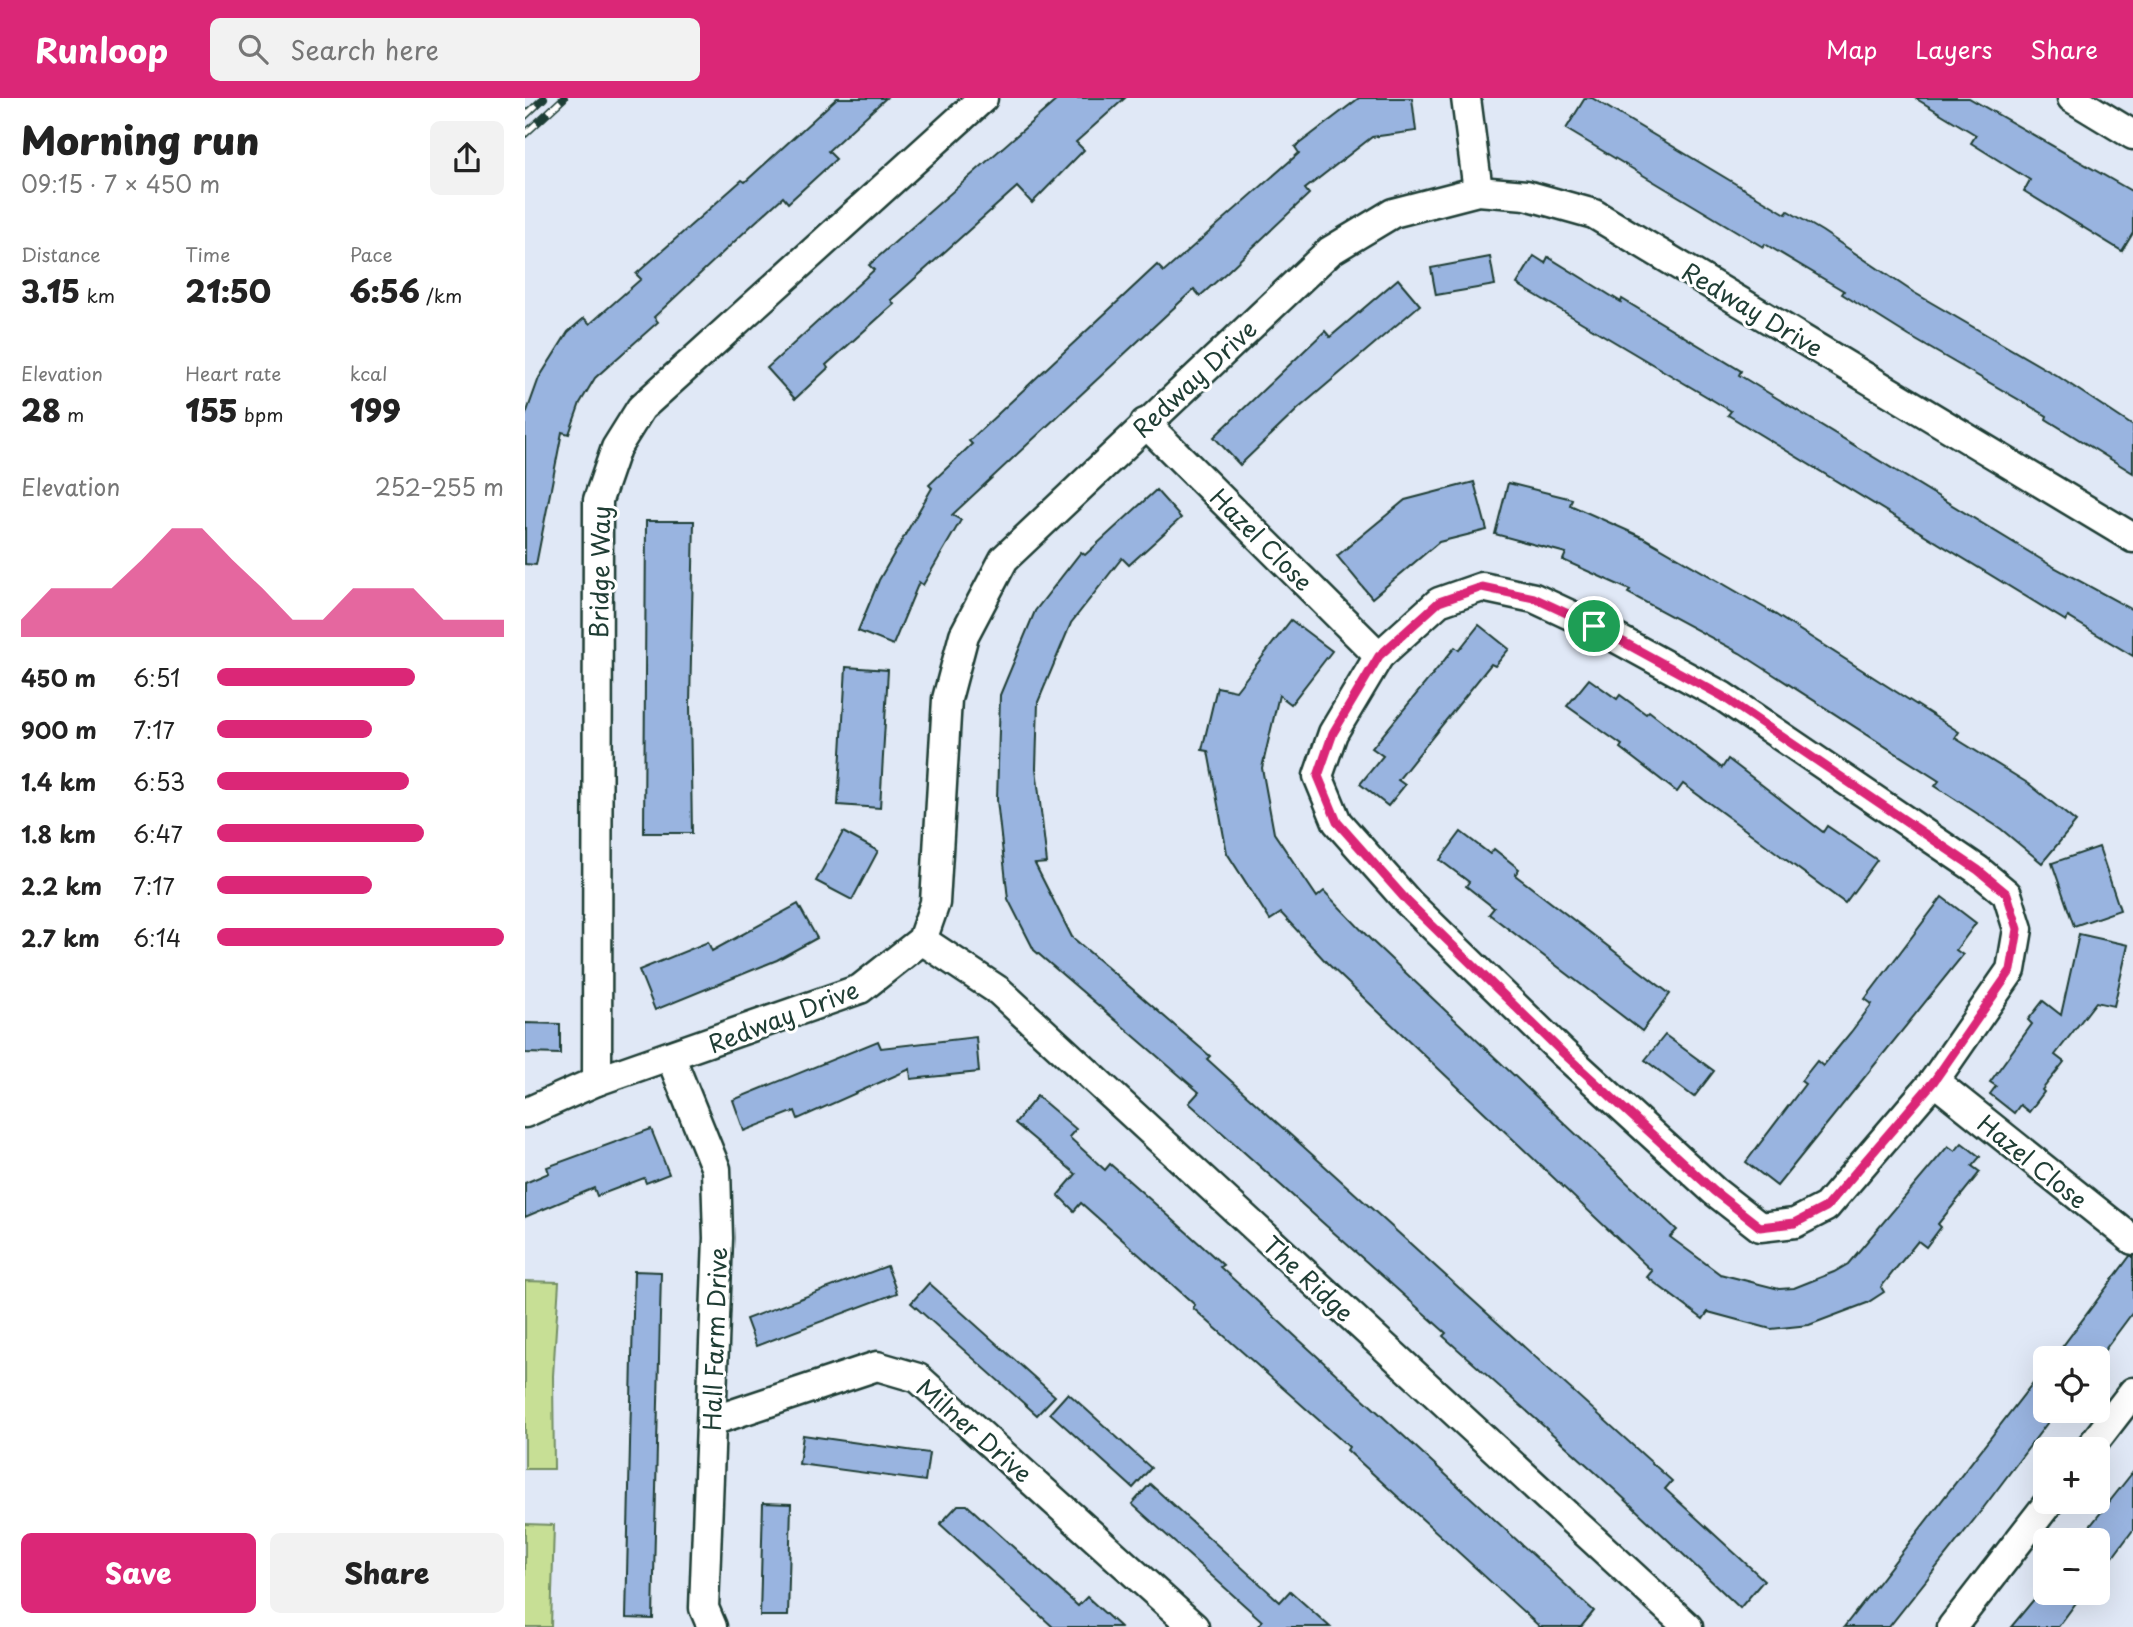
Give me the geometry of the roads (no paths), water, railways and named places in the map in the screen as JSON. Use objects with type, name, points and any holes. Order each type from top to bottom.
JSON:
[{"type":"street","name":"Bridge Way","points":[[597,1081],[598,500],[616,448],[641,408],[983,98]]},
{"type":"street","points":[[1466,98],[1478,191]]},
{"type":"street","points":[[2072,98],[2133,135]]},
{"type":"street","name":"Redway Drive","points":[[525,1113],[597,1081],[671,1058],[860,989],[922,940],[935,903],[947,699],[964,635],[1004,559],[1330,251],[1393,214],[1478,191],[1526,195],[1594,214],[2133,538]]},
{"type":"street","name":"Hazel Close","points":[[1145,423],[1379,656]]},
{"type":"street","points":[[1482,587],[1534,598],[1594,626],[1722,696],[1978,870],[2007,894],[2018,929],[2011,970],[1934,1081],[1826,1207],[1795,1223],[1760,1227],[1714,1191],[1562,1052],[1408,902],[1337,822],[1318,776],[1333,733],[1379,656],[1439,602],[1482,587]]},
{"type":"street","name":"The Ridge","points":[[922,940],[999,991],[1688,1627]]},
{"type":"street","name":"Hall Farm Drive","points":[[671,1058],[716,1168],[718,1238],[704,1608],[712,1627]]},
{"type":"street","name":"Hazel Close","points":[[1934,1081],[2133,1240]]},
{"type":"street","name":"Milner Drive","points":[[712,1421],[877,1366],[918,1378],[1194,1627]]},
{"type":"street","points":[[2098,1437],[2133,1392]]},
{"type":"street","points":[[1952,1627],[2040,1514]]},
{"type":"railway","points":[[525,116],[544,98]]},
{"type":"railway","points":[[525,134],[564,98]]}]
